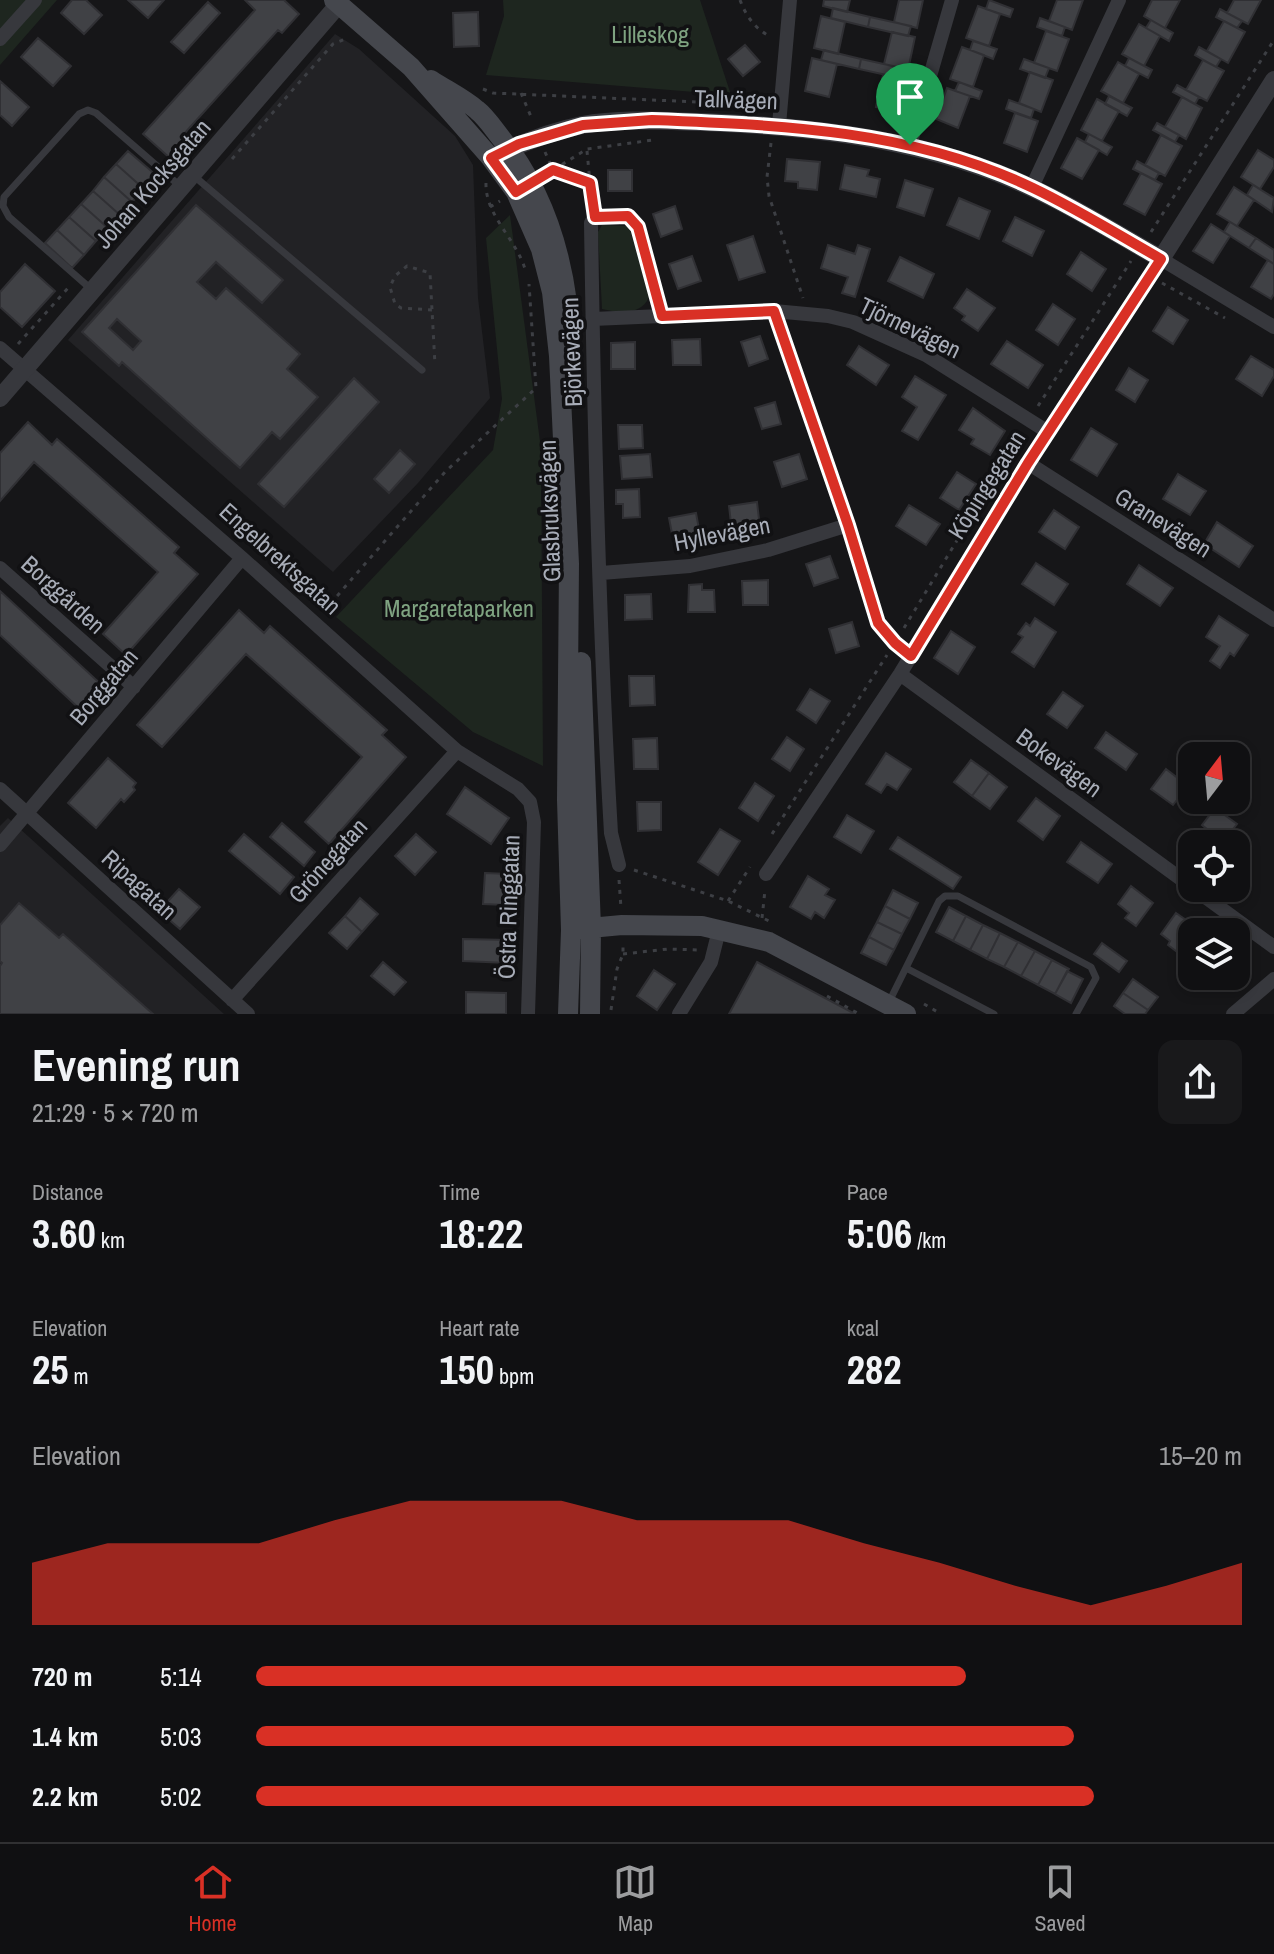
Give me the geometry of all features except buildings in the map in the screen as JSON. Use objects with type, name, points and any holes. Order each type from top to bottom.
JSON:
[{"type":"main road","name":"Glasbruksvägen","points":[[339,1],[500,153],[524,187],[552,292],[559,356],[569,564],[567,800],[590,1014]]},
{"type":"main road","points":[[581,929],[702,926],[717,939],[769,942],[897,1009]]},
{"type":"main road","name":"Glasbruksvägen","points":[[568,1014],[581,929]]},
{"type":"street","points":[[0,39],[35,0]]},
{"type":"street","points":[[775,132],[790,0]]},
{"type":"street","points":[[910,145],[952,0]]},
{"type":"street","points":[[1032,187],[1119,0]]},
{"type":"street","name":"Johan Kocksgatan","points":[[0,398],[339,1]]},
{"type":"street","name":"Köpingegatan","points":[[766,874],[900,674],[1028,463],[1274,80]]},
{"type":"street","name":"Tallvägen","points":[[500,153],[539,137],[583,125],[652,120],[910,145],[979,166],[1032,187],[1274,327]]},
{"type":"street","points":[[595,217],[628,216],[638,227],[662,316]]},
{"type":"street","name":"Björkevägen","points":[[595,217],[591,223],[601,573],[611,833],[619,865]]},
{"type":"street","points":[[774,311],[848,525],[878,623],[911,656]]},
{"type":"street","name":"Tjörnevägen","points":[[593,319],[774,311],[808,313],[853,322],[926,355],[1048,432]]},
{"type":"street","name":"Engelbrektsgatan","points":[[0,348],[242,558],[457,751],[518,789],[530,802]]},
{"type":"street","name":"Granevägen","points":[[1028,463],[1274,620]]},
{"type":"street","name":"Hyllevägen","points":[[601,573],[690,566],[768,550],[848,525]]},
{"type":"street","name":"Borggatan","points":[[0,845],[242,558]]},
{"type":"street","name":"Borggården","points":[[0,568],[134,687]]},
{"type":"street","name":"Bokevägen","points":[[900,674],[1178,878]]},
{"type":"street","name":"Grönegatan","points":[[232,1000],[457,751]]},
{"type":"street","name":"Ripagatan","points":[[0,789],[248,1014]]},
{"type":"street","name":"Östra Ringgatan","points":[[528,1014],[534,822],[530,802]]},
{"type":"street","name":"Bokevägen","points":[[1211,902],[1274,947]]},
{"type":"street","points":[[679,1014],[711,962],[717,939]]},
{"type":"street","points":[[1233,1014],[1274,979]]},
{"type":"lane","points":[[93,291],[9,217],[3,206],[4,197],[79,114],[88,110],[187,181],[422,370]]},
{"type":"lane","points":[[897,1009],[906,968],[939,901],[945,896],[958,896],[1091,967],[1096,978],[1076,1014]]},
{"type":"lane","points":[[906,968],[994,1014]]},
{"type":"path","points":[[740,0],[745,14],[761,32],[785,44]]},
{"type":"path","points":[[770,836],[895,643],[1029,420],[1131,264],[1133,243],[1149,235],[1274,40]]},
{"type":"path","points":[[521,93],[553,170],[590,183]]},
{"type":"path","points":[[775,132],[767,177],[769,196],[808,313]]},
{"type":"path","points":[[314,623],[445,472],[536,388],[529,285],[523,261],[490,207],[587,149],[654,140]]},
{"type":"path","points":[[587,149],[595,217]]},
{"type":"path","points":[[1119,257],[1131,264]]},
{"type":"path","points":[[422,370],[435,378],[432,310],[430,273],[407,266],[395,276],[390,287],[391,297],[401,308],[432,310]]},
{"type":"path","points":[[1150,276],[1230,321]]},
{"type":"path","points":[[728,901],[753,862]]},
{"type":"path","points":[[762,918],[766,874]]},
{"type":"path","points":[[610,1014],[617,969],[623,954],[668,949],[695,951],[717,939]]},
{"type":"path","points":[[822,993],[859,1014]]},
{"type":"shaded area","points":[[335,34],[359,49],[455,136],[473,165],[478,298],[490,398],[418,483],[333,572],[68,340]]},
{"type":"shaded area","points":[[8,818],[224,1014],[0,1014],[0,826]]},
{"type":"green space","points":[[0,0],[57,0],[0,65]]},
{"type":"green space","name":"Lilleskog","points":[[503,0],[700,0],[731,95],[486,75],[504,16]]},
{"type":"green space","name":"Margaretaparken","points":[[510,215],[541,449],[543,766],[473,732],[336,617],[493,450],[502,399],[486,238]]},
{"type":"green space","points":[[602,225],[629,226],[649,297],[635,310],[602,309],[598,232]]},
{"type":"route","points":[[652,120],[779,125],[910,145],[979,166],[1032,187],[1161,259],[1028,463],[911,656],[878,623],[848,525],[774,311],[662,316],[638,227],[628,216],[595,217],[590,183],[553,170],[516,192],[491,158],[519,144],[583,125],[652,120]]}]
